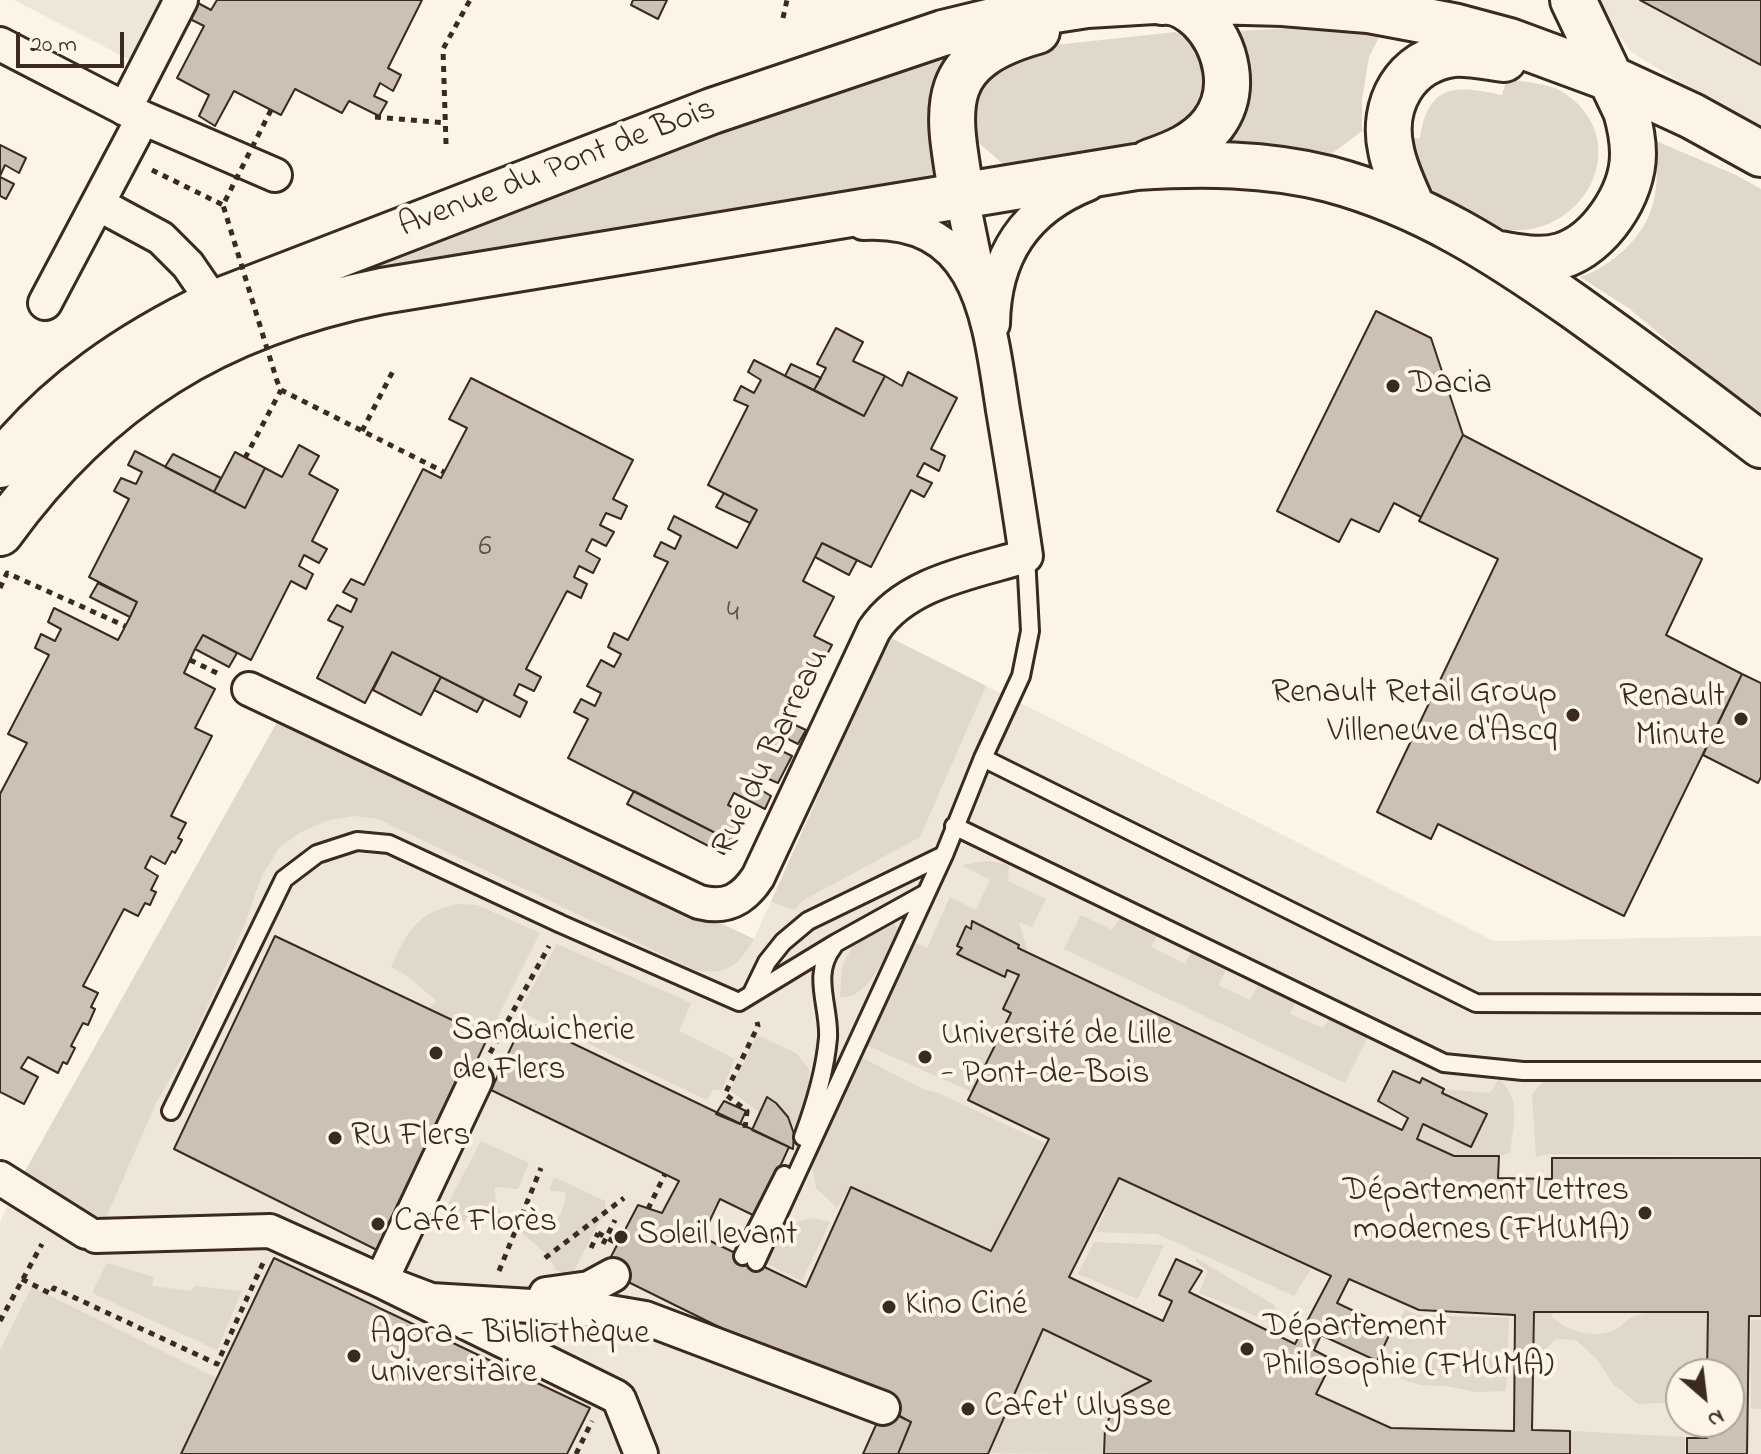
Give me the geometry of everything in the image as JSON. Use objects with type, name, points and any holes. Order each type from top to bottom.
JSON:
[{"type":"main road","name":"Avenue du Pont de Bois","points":[[962,197],[951,109],[955,90],[973,63],[997,46],[1028,33],[1099,13],[1171,0],[1192,10],[1217,39],[1227,70],[1226,88],[1214,123],[1200,138],[1170,155],[1136,167]]},
{"type":"main road","name":"Avenue du Pont de Bois","points":[[0,465],[37,422],[96,372],[151,335],[214,303],[712,111],[943,33],[1047,10],[1171,0],[1418,8],[1612,79],[1692,116],[1761,154]]},
{"type":"main road","points":[[1499,254],[1529,259],[1561,256],[1581,246],[1611,216],[1626,185],[1633,155],[1626,111],[1573,0]]},
{"type":"main road","points":[[1413,209],[1388,177],[1371,120],[1377,83],[1397,35],[1418,8]]},
{"type":"main road","points":[[1413,209],[1393,160],[1388,118],[1399,87],[1426,62],[1455,54],[1474,55],[1612,79]]},
{"type":"main road","name":"Avenue du Pont de Bois","points":[[0,533],[57,461],[118,407],[177,364],[246,330],[340,300],[1136,167],[1221,165],[1291,171],[1361,189],[1413,209],[1499,254],[1640,353],[1761,445]]},
{"type":"street","points":[[45,303],[98,204],[181,0]]},
{"type":"street","points":[[0,44],[134,114],[275,175]]},
{"type":"street","points":[[993,343],[993,306],[998,282],[1011,247],[1023,229],[1050,202],[1136,167]]},
{"type":"street","points":[[962,197],[993,343],[1026,556]]},
{"type":"street","points":[[98,204],[161,238],[188,265],[214,303]]},
{"type":"street","name":"Avenue du Pont de Bois","points":[[682,243],[868,223],[894,224],[917,230],[947,247],[961,261],[982,298]]},
{"type":"street","name":"Rue du Barreau","points":[[249,689],[699,902],[712,906],[726,905],[735,902],[758,877],[874,630],[885,615],[920,590],[1026,556]]},
{"type":"street","points":[[381,1281],[476,1080]]},
{"type":"street","points":[[0,1178],[80,1228],[270,1231],[431,1300],[598,1310],[645,1318],[883,1408]]},
{"type":"street","points":[[487,1303],[589,1288],[616,1259]]},
{"type":"street","points":[[381,1281],[428,1314],[433,1326],[432,1333]]},
{"type":"street","points":[[381,1281],[615,1396],[619,1399],[641,1454]]},
{"type":"lane","points":[[836,943],[825,957],[822,970],[828,1034],[823,1074],[804,1135],[749,1259],[944,855],[983,758],[1021,676],[1030,631],[1026,556]]},
{"type":"lane","points":[[983,758],[1476,1003],[1761,1004]]},
{"type":"lane","points":[[954,826],[1444,1063],[1523,1071],[1761,1071]]},
{"type":"lane","points":[[171,1111],[284,879],[317,854],[357,841],[389,844],[739,1002],[926,893]]},
{"type":"lane","points":[[751,995],[767,962],[783,942],[808,921],[944,855]]},
{"type":"path","points":[[446,144],[443,49],[470,0]]},
{"type":"path","points":[[783,18],[787,0]]},
{"type":"path","points":[[245,458],[281,390],[223,205],[271,110]]},
{"type":"path","points":[[375,117],[446,123]]},
{"type":"path","points":[[161,175],[223,205]]},
{"type":"path","points":[[362,431],[393,371]]},
{"type":"path","points":[[281,390],[444,472]]},
{"type":"path","points":[[0,588],[7,573],[125,626]]},
{"type":"path","points":[[476,1080],[561,924]]},
{"type":"path","points":[[745,1128],[747,1111],[725,1094],[758,1026]]},
{"type":"path","points":[[487,1303],[541,1168]]},
{"type":"path","points":[[648,1209],[665,1174]]},
{"type":"path","points":[[540,1262],[624,1198]]},
{"type":"path","points":[[0,1321],[22,1279],[80,1228]]},
{"type":"path","points":[[598,1233],[616,1259]]},
{"type":"path","points":[[22,1279],[51,1294],[54,1288],[217,1364],[267,1255]]},
{"type":"shaded area","points":[[14,0],[164,0],[132,61]]},
{"type":"shaded area","points":[[1596,0],[1761,0],[1761,133],[1630,51]]},
{"type":"shaded area","points":[[1343,25],[1381,33],[1369,57],[1362,100],[1362,131],[1322,161],[1227,147],[1250,76],[1239,31]]},
{"type":"shaded area","points":[[1175,32],[1193,38],[1207,54],[1205,107],[1153,145],[1021,169],[1003,164],[972,137],[969,92],[1018,49]]},
{"type":"shaded area","points":[[969,45],[942,88],[929,122],[938,184],[338,283],[337,275],[893,69]]},
{"type":"shaded area","points":[[1507,79],[1542,84],[1561,91],[1585,113],[1597,138],[1597,164],[1588,189],[1571,210],[1547,224],[1518,230],[1483,224],[1429,188],[1419,176],[1405,140],[1420,138],[1430,107],[1447,92],[1471,90],[1502,95]]},
{"type":"shaded area","points":[[1656,141],[1761,189],[1761,413],[1705,373],[1630,309],[1580,277],[1613,259],[1640,232],[1654,202]]},
{"type":"shaded area","name":"Université de Lille - Pont-de-Bois","points":[[889,637],[1494,941],[1761,936],[1761,1454],[0,1454],[0,1222],[16,1187],[280,717],[754,939]]},
{"type":"shaded area","points":[[889,637],[986,686],[920,837],[802,901],[795,910],[771,902]]},
{"type":"shaded area","points":[[280,717],[754,939],[743,956],[730,967],[715,971],[695,970],[378,819],[355,816],[329,820],[301,832],[279,848],[262,875],[244,926],[192,1040],[156,1103],[105,1220],[32,1190],[24,1173]]},
{"type":"shaded area","points":[[989,861],[1009,865],[1008,881],[1046,899],[1032,927],[1019,922],[1028,953],[1018,948],[1020,944],[973,922],[966,927],[957,945],[962,948],[957,954],[1005,977],[1007,970],[1019,975],[1003,1009],[1011,1013],[972,1092],[866,1045],[916,943],[927,948],[950,897],[976,910],[990,880],[962,865]]},
{"type":"shaded area","points":[[458,904],[477,905],[540,933],[488,1037],[428,1009],[436,1001],[409,977],[391,967],[409,933],[423,918]]},
{"type":"shaded area","points":[[1081,915],[1112,930],[1120,918],[1157,935],[1151,947],[1185,964],[1192,950],[1227,968],[1218,985],[1250,1000],[1259,984],[1296,1001],[1290,1014],[1323,1028],[1330,1017],[1369,1035],[1345,1083],[1064,949]]},
{"type":"shaded area","points":[[894,924],[899,929],[868,983],[850,996],[840,997],[842,967],[853,945]]},
{"type":"shaded area","points":[[557,944],[691,1003],[679,1031],[735,1059],[722,1090],[713,1090],[707,1100],[519,1011]]},
{"type":"shaded area","points":[[757,1035],[796,1053],[809,1069],[808,1095],[793,1128],[796,1139],[793,1149],[791,1126],[780,1107],[767,1097],[759,1112],[730,1090]]},
{"type":"shaded area","points":[[859,1056],[923,1089],[938,1093],[1045,1143],[991,1256],[851,1186],[837,1208],[816,1188],[811,1159]]},
{"type":"shaded area","points":[[1499,1079],[1511,1095],[1513,1104],[1510,1153],[1499,1156],[1454,1156],[1417,1139],[1423,1124],[1471,1147],[1486,1114],[1442,1093],[1444,1089],[1490,1093]]},
{"type":"shaded area","points":[[1543,1082],[1761,1082],[1761,1156],[1550,1154],[1536,1157],[1532,1094]]},
{"type":"shaded area","points":[[481,1141],[529,1163],[518,1189],[495,1187],[498,1206],[509,1221],[507,1226],[481,1220],[456,1222],[442,1215]]},
{"type":"shaded area","points":[[554,1177],[605,1201],[605,1212],[571,1276],[556,1270],[548,1256],[521,1232],[523,1229],[549,1226],[559,1217],[566,1192],[551,1191]]},
{"type":"shaded area","points":[[1119,1179],[1311,1269],[1294,1296],[1157,1234],[1096,1232]]},
{"type":"shaded area","points":[[813,1218],[830,1222],[802,1281],[763,1262],[785,1225]]},
{"type":"shaded area","points":[[1094,1242],[1164,1245],[1138,1299],[1078,1274]]},
{"type":"shaded area","points":[[1196,1258],[1274,1305],[1289,1333],[1264,1319],[1199,1293],[1208,1271],[1196,1262]]},
{"type":"shaded area","points":[[107,1263],[154,1277],[152,1286],[192,1291],[194,1286],[242,1291],[217,1350],[92,1293]]},
{"type":"shaded area","points":[[32,1287],[217,1378],[181,1454],[0,1454],[0,1350]]},
{"type":"shaded area","points":[[1405,1309],[1417,1315],[1509,1318],[1506,1391],[1476,1392],[1420,1385],[1373,1370]]},
{"type":"shaded area","points":[[1663,1312],[1707,1312],[1707,1358],[1665,1358],[1665,1403],[1638,1404],[1613,1384],[1597,1359],[1576,1340],[1556,1339],[1535,1359],[1535,1313],[1553,1313],[1552,1317],[1566,1327],[1583,1333],[1601,1334],[1617,1329],[1631,1317]]},
{"type":"shaded area","points":[[1751,1320],[1761,1320],[1761,1409],[1751,1408]]},
{"type":"shaded area","points":[[1043,1328],[1149,1381],[1128,1394],[1113,1409],[1104,1429],[1103,1454],[990,1453]]},
{"type":"shaded area","points":[[1571,1431],[1685,1438],[1685,1454],[1571,1454]]},
{"type":"building","points":[[217,0],[422,0],[388,68],[401,75],[393,91],[380,83],[374,96],[387,102],[379,116],[349,101],[342,113],[295,89],[281,115],[234,91],[215,126],[199,116],[209,95],[177,78],[204,26],[190,19],[198,3],[211,10]]},
{"type":"building","points":[[633,0],[667,0],[658,19],[631,5]]},
{"type":"building","points":[[1640,0],[1761,0],[1761,65]]},
{"type":"building","points":[[0,145],[26,158],[19,173],[5,165],[0,176]]},
{"type":"building","points":[[0,177],[14,184],[6,199],[0,196]]},
{"type":"building","name":"Dacia","points":[[1376,311],[1431,338],[1463,435],[1421,517],[1394,503],[1379,532],[1351,519],[1339,542],[1277,511]]},
{"type":"building","points":[[836,328],[863,342],[853,361],[885,376],[864,416],[814,390],[826,368],[817,364]]},
{"type":"building","points":[[754,360],[864,416],[885,376],[902,386],[908,372],[957,398],[931,449],[945,456],[939,471],[924,463],[917,476],[932,483],[924,497],[911,490],[871,567],[822,543],[803,581],[834,597],[814,636],[832,645],[791,723],[806,730],[798,744],[784,737],[778,749],[792,756],[778,783],[764,777],[758,788],[771,796],[765,809],[734,793],[728,805],[745,814],[731,841],[568,758],[588,719],[574,712],[581,699],[595,706],[601,693],[587,686],[601,660],[614,667],[621,654],[608,647],[614,633],[628,640],[668,562],[654,556],[661,542],[675,549],[681,536],[668,529],[674,516],[737,548],[757,510],[708,485],[748,406],[734,400],[741,386],[754,393],[761,380],[748,372]]},
{"type":"building","points":[[791,364],[821,378],[814,390],[785,376]]},
{"type":"building","points":[[471,378],[633,460],[613,499],[627,506],[621,519],[606,513],[600,525],[614,532],[606,546],[592,539],[586,551],[600,559],[593,573],[579,566],[574,577],[587,584],[581,598],[567,591],[526,669],[541,677],[534,691],[519,684],[514,695],[527,702],[520,717],[392,652],[365,703],[317,678],[343,627],[328,620],[337,605],[351,612],[357,599],[343,592],[351,579],[364,585],[423,469],[441,478],[467,428],[449,419]]},
{"type":"building","name":"Renault Retail Group Villeneuve d'Ascq","points":[[1463,435],[1702,559],[1666,635],[1742,674],[1624,916],[1438,824],[1431,839],[1377,812],[1498,559],[1419,521]]},
{"type":"building","points":[[299,445],[319,456],[309,474],[338,490],[312,541],[327,549],[319,563],[304,555],[299,566],[313,574],[306,589],[291,581],[251,660],[203,635],[195,649],[184,673],[215,689],[195,728],[212,736],[171,816],[186,823],[178,838],[182,840],[165,864],[151,856],[145,868],[158,876],[151,890],[156,892],[150,905],[145,903],[138,916],[124,909],[83,986],[98,993],[91,1007],[95,1009],[88,1025],[83,1023],[71,1046],[75,1048],[67,1064],[63,1062],[58,1073],[28,1057],[21,1068],[38,1077],[24,1104],[0,1092],[0,794],[27,743],[8,734],[49,655],[35,648],[41,634],[55,641],[61,629],[48,622],[54,608],[118,640],[130,617],[137,602],[89,577],[129,499],[114,491],[121,478],[136,484],[142,472],[128,465],[135,451],[245,508],[265,468],[282,477]]},
{"type":"building","points":[[235,452],[265,468],[245,508],[214,492]]},
{"type":"building","points":[[173,454],[221,478],[214,492],[165,467]]},
{"type":"building","points":[[724,493],[757,510],[750,523],[716,507]]},
{"type":"building","points":[[822,543],[857,560],[849,575],[815,557]]},
{"type":"building","points":[[98,583],[137,602],[130,617],[90,597]]},
{"type":"building","points":[[203,635],[237,653],[229,667],[195,649]]},
{"type":"building","points":[[392,652],[441,677],[421,715],[373,690]]},
{"type":"building","name":"Renault Minute","points":[[1742,674],[1761,683],[1761,777],[1758,783],[1703,755]]},
{"type":"building","points":[[441,677],[484,699],[477,712],[434,690]]},
{"type":"building","points":[[634,791],[731,841],[724,854],[627,804]]},
{"type":"building","points":[[972,921],[1019,945],[1018,948],[1402,1130],[1408,1118],[1378,1101],[1393,1071],[1420,1083],[1422,1078],[1444,1089],[1442,1093],[1487,1114],[1471,1147],[1423,1124],[1417,1139],[1454,1156],[1499,1156],[1498,1178],[1552,1179],[1552,1158],[1761,1158],[1761,1316],[1749,1316],[1747,1454],[1687,1454],[1687,1438],[1745,1438],[1745,1358],[1707,1358],[1708,1312],[1534,1312],[1532,1430],[1570,1431],[1570,1454],[1104,1454],[1105,1427],[1117,1402],[1151,1381],[1043,1329],[988,1454],[898,1454],[911,1422],[604,1270],[638,1205],[662,1213],[679,1181],[491,1090],[524,1020],[789,1147],[757,1217],[720,1199],[702,1237],[806,1287],[851,1187],[991,1251],[1049,1139],[968,1100],[1011,1013],[1003,1009],[1019,975],[1007,970],[1005,977],[957,954],[962,948],[957,946],[966,926],[971,929]],"holes":[[[1119,1178],[1331,1276],[1295,1344],[1189,1292],[1202,1271],[1176,1259],[1159,1295],[1172,1301],[1163,1321],[1069,1277]],[[1349,1279],[1419,1310],[1515,1315],[1514,1431],[1391,1428],[1316,1394],[1333,1360],[1314,1350],[1321,1335],[1377,1361],[1392,1329],[1337,1303]]]},
{"type":"building","points":[[275,936],[488,1037],[385,1254],[174,1149]]},
{"type":"building","points":[[767,1097],[788,1117],[794,1134],[793,1149],[752,1130]]},
{"type":"building","points":[[724,1101],[746,1111],[740,1124],[716,1114]]},
{"type":"building","name":"Agora - Bibliothèque universitaire","points":[[274,1258],[590,1408],[567,1454],[181,1454]]},
{"type":"building","points":[[884,1407],[911,1422],[898,1454],[863,1454]]},
{"type":"place","name":"Dacia","points":[[1393,386]]},
{"type":"place","name":"Renault Retail Group Villeneuve d'Ascq","points":[[1573,715]]},
{"type":"place","name":"Renault Minute","points":[[1741,719]]},
{"type":"place","name":"Sandwicherie de Flers","points":[[436,1053]]},
{"type":"place","name":"Université de Lille - Pont-de-Bois","points":[[925,1057]]},
{"type":"place","name":"RU Flers","points":[[335,1138]]},
{"type":"place","name":"Département Lettres modernes (FHUMA)","points":[[1645,1213]]},
{"type":"place","name":"Café Florès","points":[[378,1224]]},
{"type":"place","name":"Soleil levant","points":[[621,1237]]},
{"type":"place","name":"Kino Ciné","points":[[889,1307]]},
{"type":"place","name":"Département Philosophie (FHUMA)","points":[[1247,1349]]},
{"type":"place","name":"Agora - Bibliothèque universitaire","points":[[354,1356]]},
{"type":"place","name":"Cafet' Ulysse","points":[[968,1409]]}]
